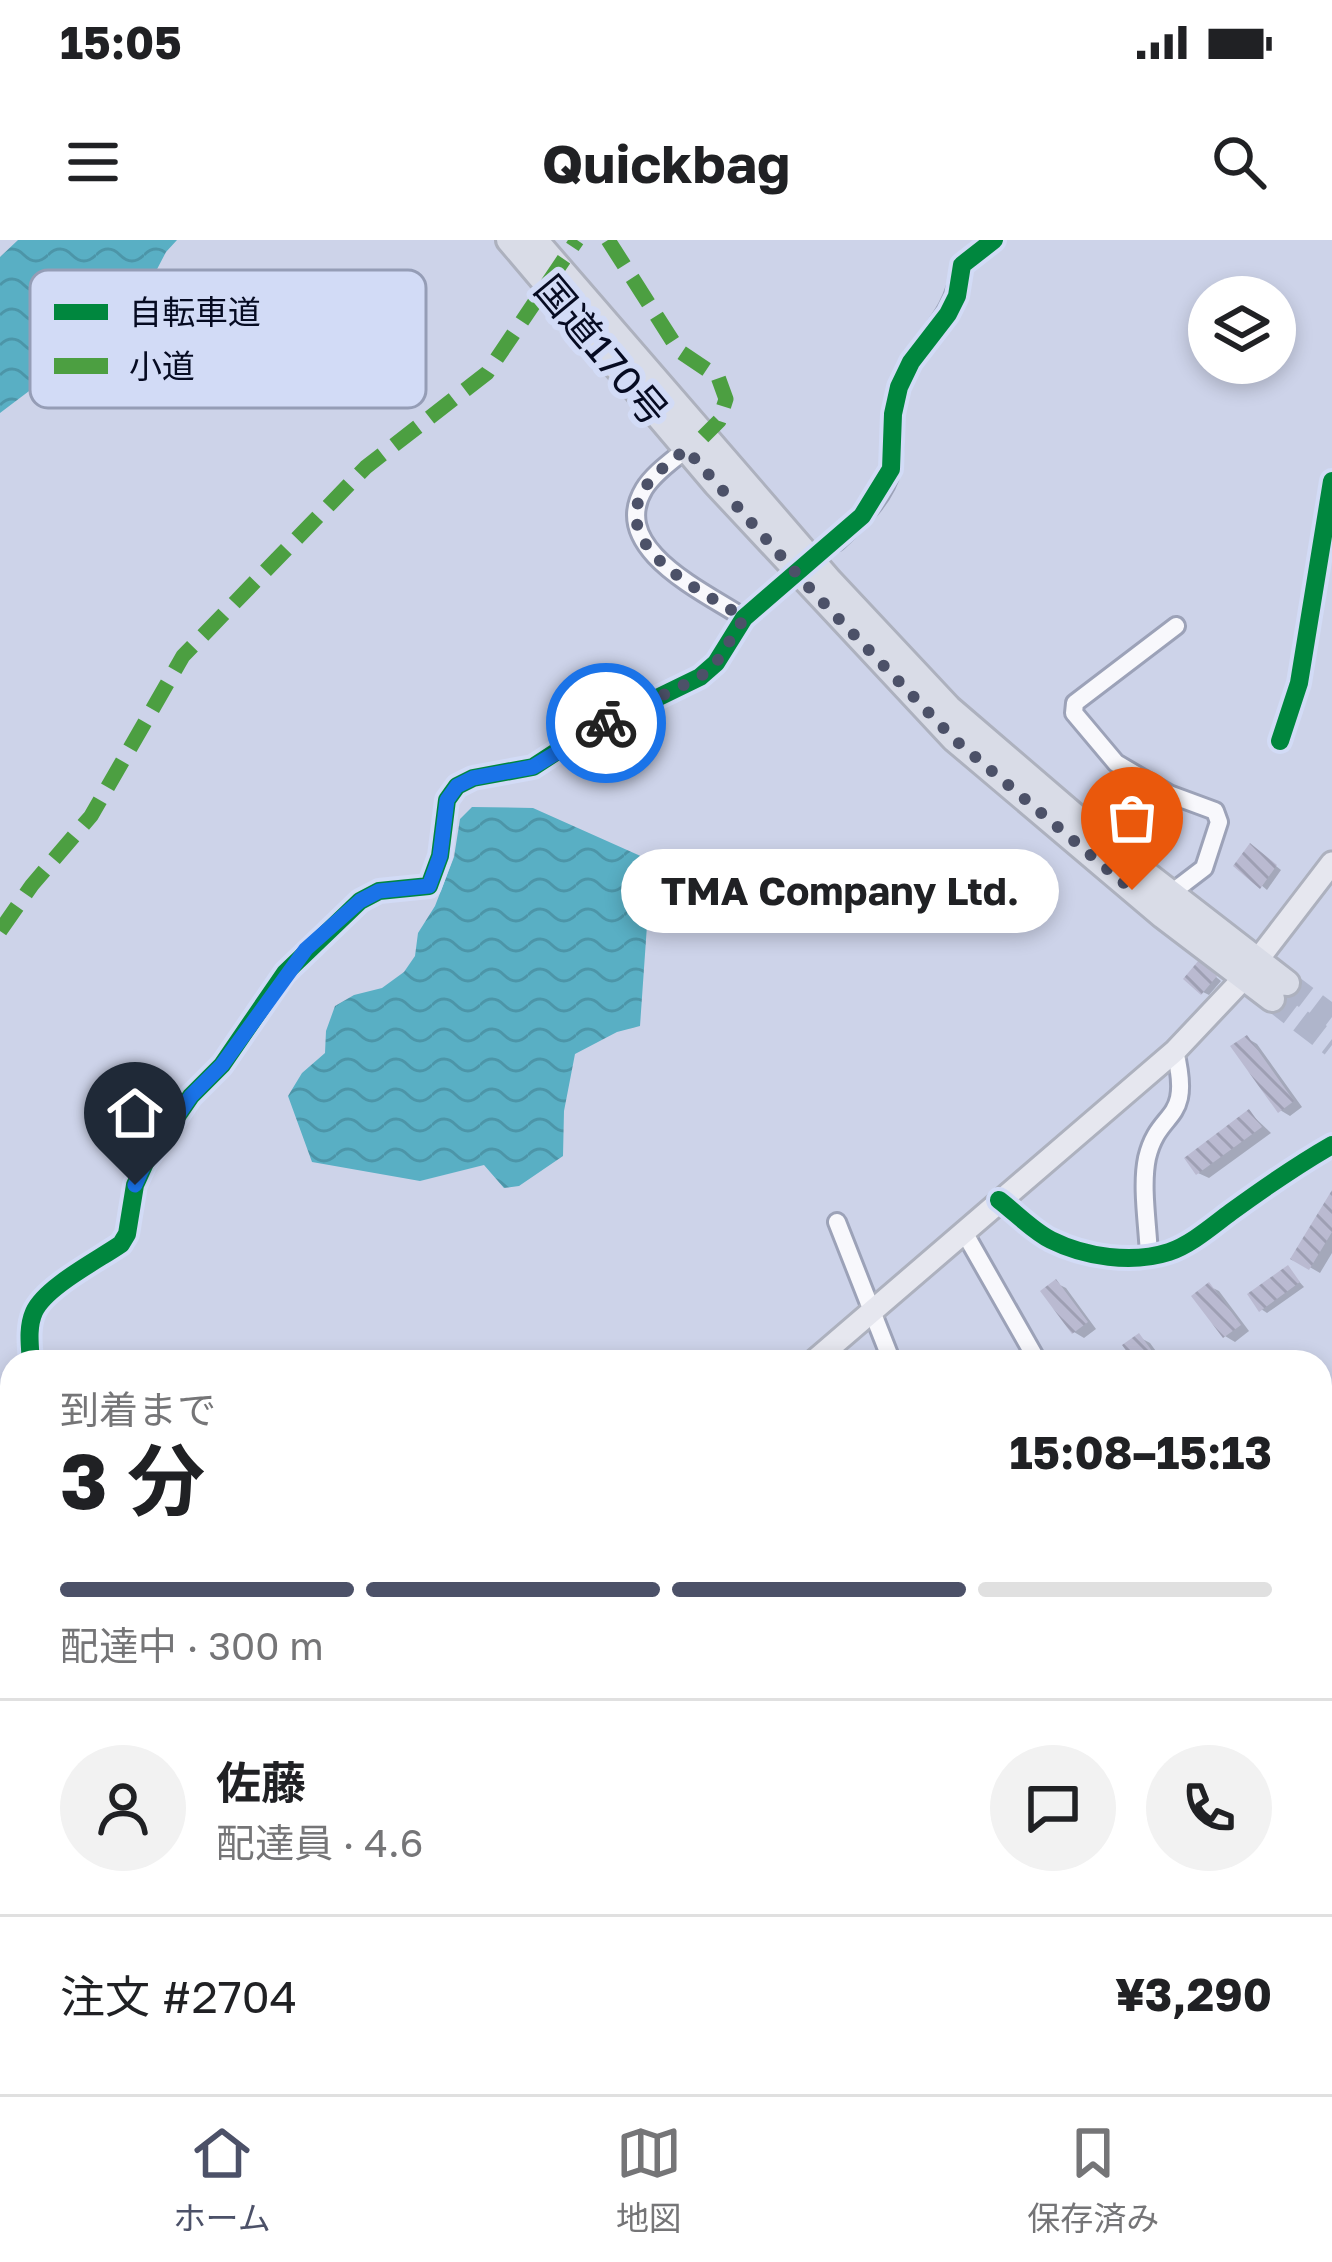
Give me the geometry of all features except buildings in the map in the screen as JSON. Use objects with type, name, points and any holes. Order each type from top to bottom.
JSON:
[{"type":"highway","name":"国道170号","points":[[508,240],[813,592],[954,739],[1163,916],[1280,992]]},
{"type":"highway","name":"国道170号","points":[[535,240],[830,581],[950,708],[1170,893],[1250,970]]},
{"type":"main road","points":[[827,1350],[1175,1051],[1250,970],[1332,863]]},
{"type":"street","points":[[836,542],[862,516],[891,469],[892,414],[911,362],[957,296],[962,265],[994,240]]},
{"type":"street","points":[[686,449],[643,491],[636,523],[641,539],[653,557],[744,618]]},
{"type":"street","points":[[1280,741],[1299,683],[1329,526],[1332,481]]},
{"type":"street","points":[[30,1350],[34,1311],[47,1295],[121,1244],[145,1163],[191,1096],[222,1065],[285,973],[360,901],[379,891],[429,886],[440,856],[447,800],[457,786],[473,778],[533,767],[585,733],[700,677],[716,663],[744,618],[771,595]]},
{"type":"street","points":[[1170,893],[1204,868],[1219,822],[1215,811],[1169,794],[1116,763],[1074,713],[1075,703],[1175,626]]},
{"type":"street","points":[[1149,1256],[1146,1161],[1181,1100],[1182,1078],[1175,1051]]},
{"type":"street","points":[[999,1200],[1048,1239],[1083,1252],[1149,1256],[1170,1252],[1197,1237],[1332,1145]]},
{"type":"street","points":[[837,1222],[887,1350]]},
{"type":"street","points":[[964,1232],[1031,1350]]},
{"type":"water","points":[[18,240],[177,240],[157,270],[30,270],[30,390],[0,413],[0,257]]},
{"type":"water","points":[[472,807],[533,808],[645,858],[651,868],[640,1026],[575,1054],[564,1111],[563,1156],[519,1186],[504,1188],[484,1165],[420,1181],[312,1162],[288,1096],[302,1073],[325,1053],[326,1031],[335,1006],[382,988],[404,972],[415,956],[418,933],[435,906],[454,857],[460,819]]},
{"type":"tunnel","points":[[771,595],[836,542]]},
{"type":"tunnel","points":[[1287,983],[1332,1017]]},
{"type":"tunnel","points":[[1272,999],[1332,1045]]},
{"type":"marked path","points":[[0,931],[91,816],[183,656],[366,467],[487,373],[577,240]]},
{"type":"marked path","points":[[608,240],[679,351],[718,377],[726,399],[719,421],[703,437]]},
{"type":"cycle path","points":[[31,1350],[30,1324],[40,1303],[121,1244],[145,1163],[191,1096],[222,1065],[285,973],[360,901],[379,891],[429,886],[440,856],[447,800],[457,786],[473,778],[533,767],[585,733],[700,677],[716,663],[744,618],[862,516],[891,469],[899,387],[911,362],[948,314],[957,296],[962,265],[994,240]]},
{"type":"cycle path","points":[[1280,741],[1299,683],[1332,481]]},
{"type":"cycle path","points":[[999,1200],[1064,1246],[1109,1257],[1155,1256],[1194,1240],[1332,1145]]},
{"type":"way so far","points":[[606,723],[700,677],[716,663],[744,618],[653,557],[641,539],[636,523],[643,491],[686,449],[813,592],[954,739],[1132,890]]},
{"type":"place","name":"TMA Company Ltd.","points":[[1132,890]]},
{"type":"route","points":[[135,1185],[167,1129],[222,1065],[306,949],[360,901],[379,891],[429,886],[440,856],[447,800],[457,786],[473,778],[533,767],[606,723]]}]
